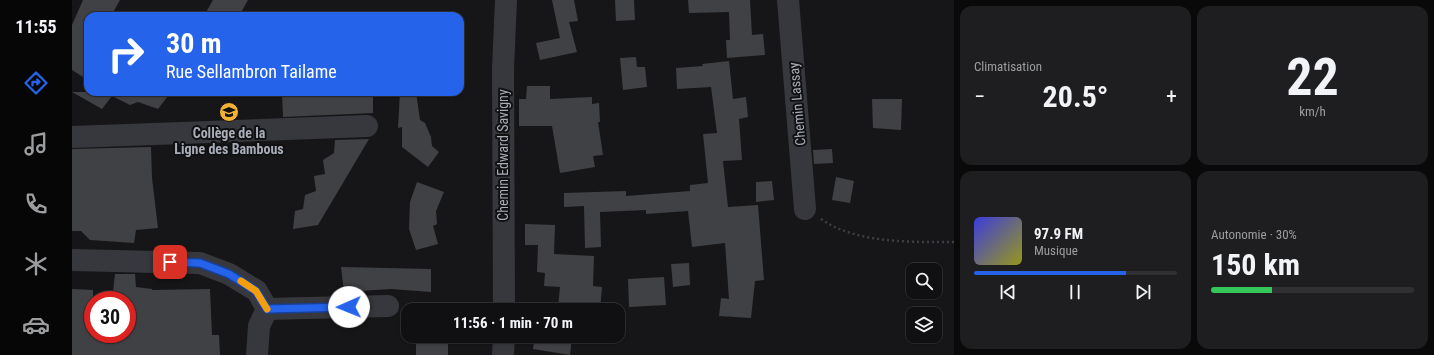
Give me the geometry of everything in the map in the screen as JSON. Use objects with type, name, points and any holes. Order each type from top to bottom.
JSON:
[{"type":"street","name":"Chemin Edward Savigny","points":[[504,303],[503,70],[506,0]]},
{"type":"street","name":"Chemin Lassay","points":[[788,0],[805,209]]},
{"type":"street","points":[[72,137],[367,126]]},
{"type":"street","points":[[72,260],[200,263],[229,274],[256,291],[267,309]]},
{"type":"street","points":[[267,309],[388,306]]},
{"type":"street","points":[[257,355],[259,326],[267,309]]},
{"type":"street","points":[[503,355],[504,343]]},
{"type":"path","points":[[805,209],[829,225],[873,239],[954,242]]},
{"type":"path","points":[[388,306],[401,307]]},
{"type":"building","points":[[83,0],[120,0],[113,12],[84,12],[84,78],[72,70],[72,25]]},
{"type":"building","points":[[213,0],[248,0],[241,12],[206,12]]},
{"type":"building","points":[[552,0],[574,0],[578,21],[569,22],[577,52],[540,60],[536,43],[560,38]]},
{"type":"building","points":[[615,0],[634,0],[635,20],[616,21]]},
{"type":"building","points":[[688,0],[750,0],[752,35],[763,34],[765,55],[727,58],[726,40],[730,40],[729,12],[689,13]]},
{"type":"building","points":[[636,57],[637,67],[645,67],[647,87],[623,90],[620,58]]},
{"type":"building","points":[[729,61],[733,99],[746,97],[748,117],[739,119],[742,160],[723,161],[728,207],[758,205],[764,280],[755,281],[751,318],[719,316],[721,298],[729,299],[725,243],[692,247],[688,211],[646,214],[646,210],[600,212],[601,247],[585,248],[584,206],[564,207],[564,193],[626,191],[626,196],[690,191],[690,185],[708,183],[703,134],[717,133],[711,87],[677,89],[676,68],[703,66],[702,64]]},
{"type":"building","points":[[527,86],[550,86],[550,99],[592,97],[592,104],[599,103],[600,122],[598,122],[603,155],[593,156],[595,167],[560,173],[552,126],[519,126],[519,99],[526,99]]},
{"type":"building","points":[[72,92],[84,92],[84,96],[112,96],[102,109]]},
{"type":"building","points":[[112,96],[168,96],[158,109],[138,102],[130,105]]},
{"type":"building","points":[[282,96],[373,96],[373,113],[283,117]]},
{"type":"building","points":[[400,96],[417,96],[420,120],[425,123],[431,137],[432,146],[439,152],[428,167],[402,147],[402,127],[398,128]]},
{"type":"building","points":[[872,99],[902,99],[901,130],[873,128]]},
{"type":"building","points":[[369,139],[318,225],[293,229],[295,211],[303,209],[305,195],[316,191],[314,176],[325,174],[323,160],[334,153],[335,140]]},
{"type":"building","points":[[151,147],[152,178],[158,228],[136,230],[134,243],[90,240],[81,231],[72,231],[72,149]]},
{"type":"building","points":[[832,149],[833,163],[814,164],[813,150]]},
{"type":"building","points":[[836,177],[854,181],[850,203],[832,200]]},
{"type":"building","points":[[772,181],[774,200],[756,202],[756,182]]},
{"type":"building","points":[[417,182],[444,192],[436,211],[437,224],[433,226],[438,244],[416,250],[409,229],[410,202]]},
{"type":"building","points":[[525,224],[555,225],[554,254],[594,256],[593,286],[602,287],[601,303],[558,303],[560,287],[544,286],[545,273],[537,272],[538,245],[525,245]]},
{"type":"building","points":[[689,263],[690,285],[673,287],[671,264]]},
{"type":"building","points":[[341,267],[431,269],[431,292],[391,289],[344,292]]},
{"type":"building","points":[[115,274],[135,274],[136,287],[152,290],[210,289],[212,335],[219,335],[220,355],[72,355],[72,289],[93,290],[84,291],[84,343],[136,343],[136,291],[113,291]]},
{"type":"building","points":[[664,277],[666,305],[629,307],[628,279]]},
{"type":"building","points":[[416,343],[448,343],[448,355],[416,355]]},
{"type":"building","points":[[534,343],[571,343],[570,355],[533,349]]},
{"type":"slow traffic","points":[[241,281],[256,291],[267,309]]},
{"type":"place","name":"Collège de la Ligne des Bambous","points":[[229,112]]},
{"type":"route","points":[[170,262],[200,263],[229,274],[256,291],[267,309],[349,307]]}]
